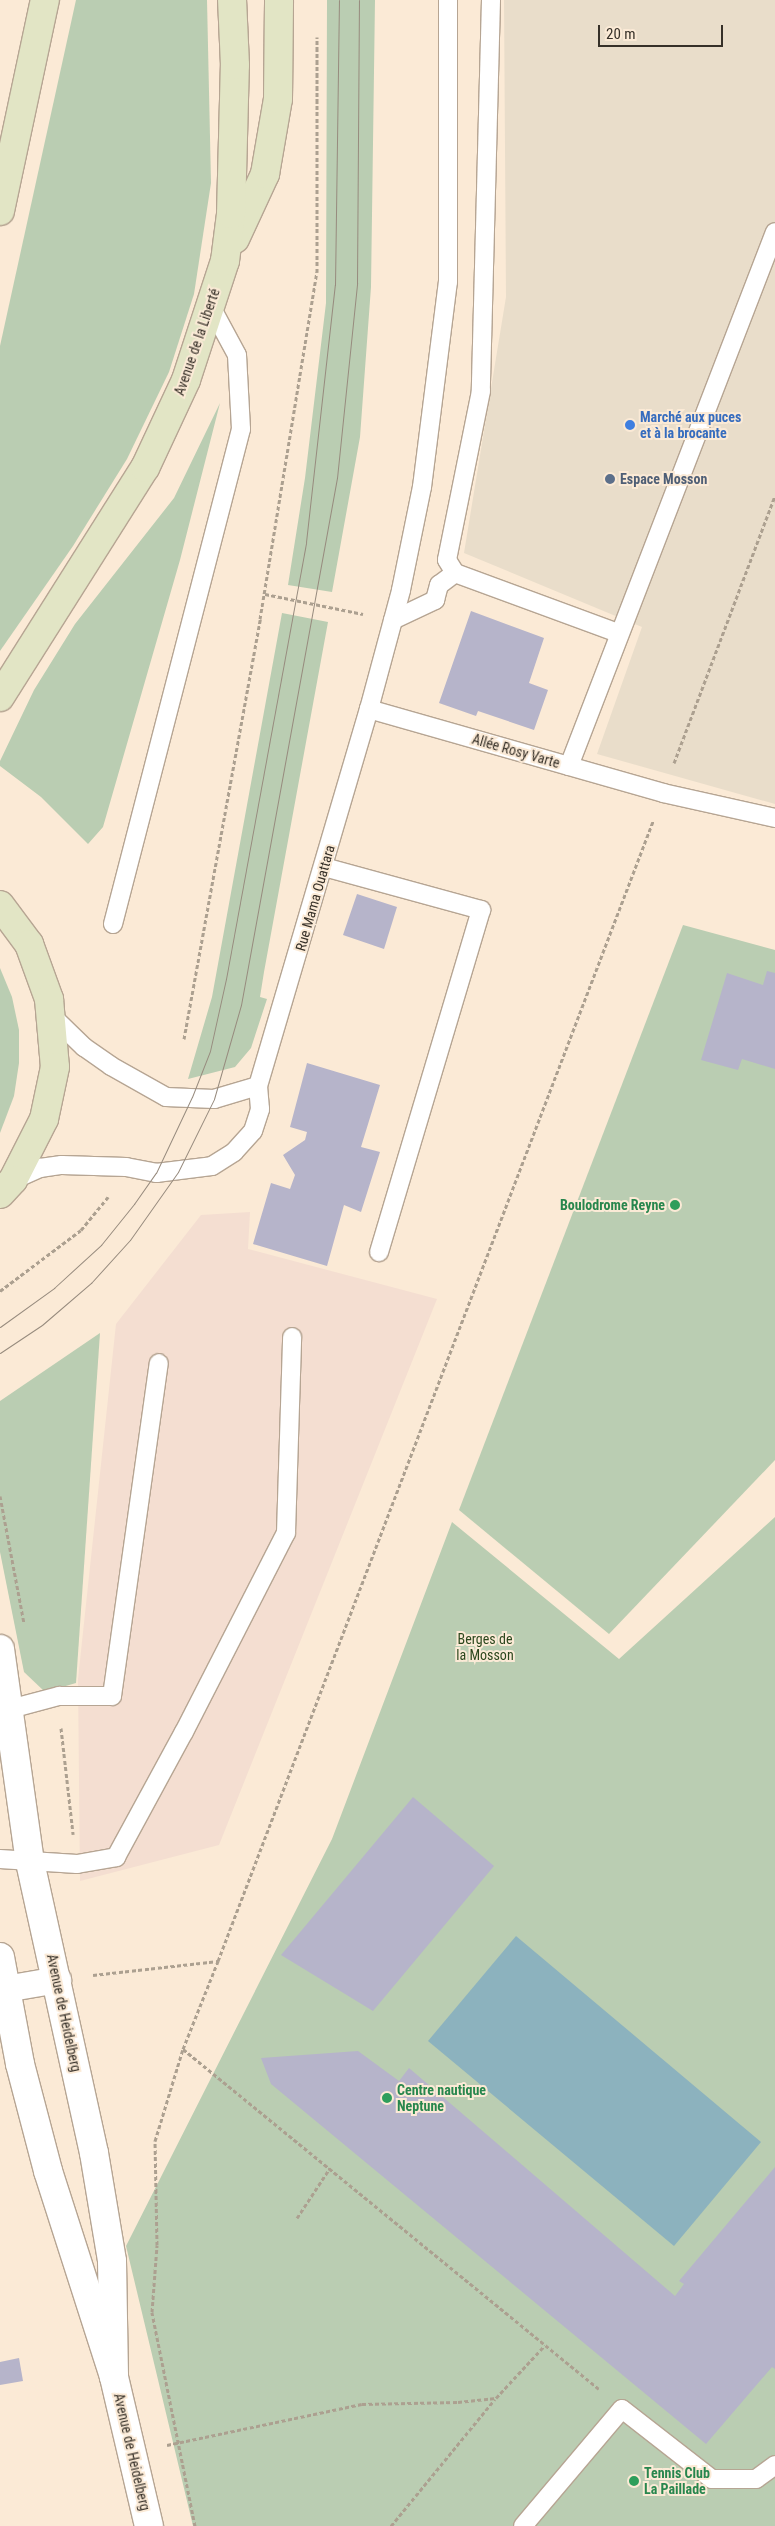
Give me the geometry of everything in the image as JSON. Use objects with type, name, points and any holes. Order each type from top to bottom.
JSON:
[{"type":"main road","points":[[0,210],[45,0]]},
{"type":"main road","name":"Avenue de la Liberté","points":[[0,697],[145,468],[186,380],[224,261],[231,214],[235,66],[232,0]]},
{"type":"main road","points":[[224,261],[266,174],[278,99],[279,0]]},
{"type":"main road","points":[[0,905],[29,944],[53,1017],[54,1067],[44,1119],[6,1187]]},
{"type":"street","name":"Avenue de Heidelberg","points":[[0,1649],[10,1709],[30,1862],[58,1980],[94,2153],[112,2261],[114,2377]]},
{"type":"street","name":"Avenue de Heidelberg","points":[[0,1957],[3,1989],[48,2171],[114,2377],[149,2526]]},
{"type":"street","points":[[3,1989],[58,1980]]},
{"type":"lane","name":"Rue Mama Ouattara","points":[[6,1187],[40,1168],[62,1165],[126,1168],[156,1173],[212,1166],[234,1152],[253,1131],[260,1109],[258,1086],[324,867],[369,708],[393,620],[422,487],[448,282],[448,0]]},
{"type":"lane","points":[[491,0],[482,391],[447,560],[455,572],[618,633]]},
{"type":"lane","points":[[569,766],[618,633],[775,232]]},
{"type":"lane","points":[[113,924],[242,429],[237,355],[210,305]]},
{"type":"lane","points":[[393,620],[434,600],[439,585],[455,572]]},
{"type":"lane","name":"Allée Rosy Varte","points":[[369,708],[663,793],[775,818]]},
{"type":"lane","points":[[324,867],[481,910],[379,1252]]},
{"type":"lane","points":[[53,1017],[84,1047],[111,1066],[166,1097],[214,1099],[258,1086]]},
{"type":"lane","points":[[0,1859],[77,1864],[116,1857],[184,1732],[286,1533],[292,1337]]},
{"type":"lane","points":[[10,1709],[59,1696],[112,1696],[159,1363]]},
{"type":"lane","points":[[523,2526],[622,2409],[712,2479],[756,2479],[775,2465]]},
{"type":"path","points":[[184,1039],[265,594],[318,272],[317,29]]},
{"type":"path","points":[[194,2526],[152,2312],[157,2246],[155,2141],[183,2049],[775,496]]},
{"type":"path","points":[[265,594],[366,614]]},
{"type":"path","points":[[0,1291],[81,1230],[112,1192]]},
{"type":"path","points":[[58,1980],[218,1961]]},
{"type":"path","points":[[183,2049],[622,2409]]},
{"type":"path","points":[[297,2218],[330,2168]]},
{"type":"path","points":[[391,2526],[496,2398],[546,2345]]},
{"type":"path","points":[[132,2453],[362,2404],[458,2402],[496,2398]]},
{"type":"shaded area","name":"Marché aux puces et à la brocante","points":[[504,0],[775,0],[775,804],[597,754],[642,627],[464,553],[506,297]]},
{"type":"shaded area","points":[[250,1212],[248,1249],[437,1299],[219,1845],[80,1881],[78,1679],[116,1324],[201,1215]]},
{"type":"green space","points":[[76,0],[207,0],[211,183],[194,294],[169,372],[127,459],[73,546],[0,651],[0,346]]},
{"type":"green space","points":[[327,0],[375,0],[371,287],[360,437],[332,592],[288,585],[305,478],[326,303]]},
{"type":"green space","points":[[220,403],[180,560],[103,827],[88,844],[41,797],[0,766],[0,761],[34,690],[75,624],[174,498]]},
{"type":"green space","points":[[282,613],[328,622],[264,972],[260,997],[267,999],[251,1048],[235,1067],[188,1079],[212,997]]},
{"type":"green space","name":"Boulodrome Reyne","points":[[683,925],[775,950],[775,1460],[609,1634],[459,1510]]},
{"type":"green space","points":[[0,968],[12,997],[19,1030],[19,1063],[14,1096],[0,1133]]},
{"type":"green space","points":[[100,1333],[76,1683],[45,1692],[24,1672],[0,1552],[0,1401]]},
{"type":"green space","name":"Berges de la Mosson","points":[[775,1517],[775,2526],[193,2526],[126,2246],[332,1839],[452,1522],[619,1659]]},
{"type":"water","points":[[516,1936],[761,2142],[674,2246],[428,2041]]},
{"type":"building","points":[[471,611],[544,638],[529,683],[548,690],[534,730],[478,711],[476,716],[439,703]]},
{"type":"building","points":[[357,894],[397,907],[384,949],[343,935]]},
{"type":"building","points":[[767,971],[775,973],[775,1069],[742,1059],[738,1070],[701,1060],[727,973],[763,985]]},
{"type":"building","points":[[307,1063],[380,1085],[361,1147],[380,1152],[361,1212],[344,1205],[327,1266],[253,1244],[271,1183],[290,1189],[295,1175],[283,1155],[305,1140],[307,1132],[290,1127]]},
{"type":"building","points":[[413,1797],[494,1866],[373,2011],[281,1955]]},
{"type":"building","points":[[358,2051],[399,2081],[409,2068],[675,2296],[684,2284],[679,2281],[775,2167],[775,2369],[772,2367],[706,2444],[271,2084],[261,2058]]},
{"type":"building","points":[[19,2358],[23,2381],[0,2385],[0,2362]]},
{"type":"tram line","points":[[0,1327],[54,1288],[101,1245],[134,1204],[156,1173],[192,1097],[210,1051],[226,979],[306,542],[335,285],[339,0]]},
{"type":"tram line","points":[[0,1353],[42,1325],[91,1283],[130,1240],[178,1172],[214,1099],[241,1005],[337,478],[357,283],[359,0]]},
{"type":"place","name":"Marché aux puces et à la brocante","points":[[630,425]]},
{"type":"place","name":"Espace Mosson","points":[[610,479]]},
{"type":"place","name":"Boulodrome Reyne","points":[[675,1205]]},
{"type":"place","name":"Centre nautique Neptune","points":[[387,2098]]},
{"type":"place","name":"Tennis Club La Paillade","points":[[634,2481]]}]
